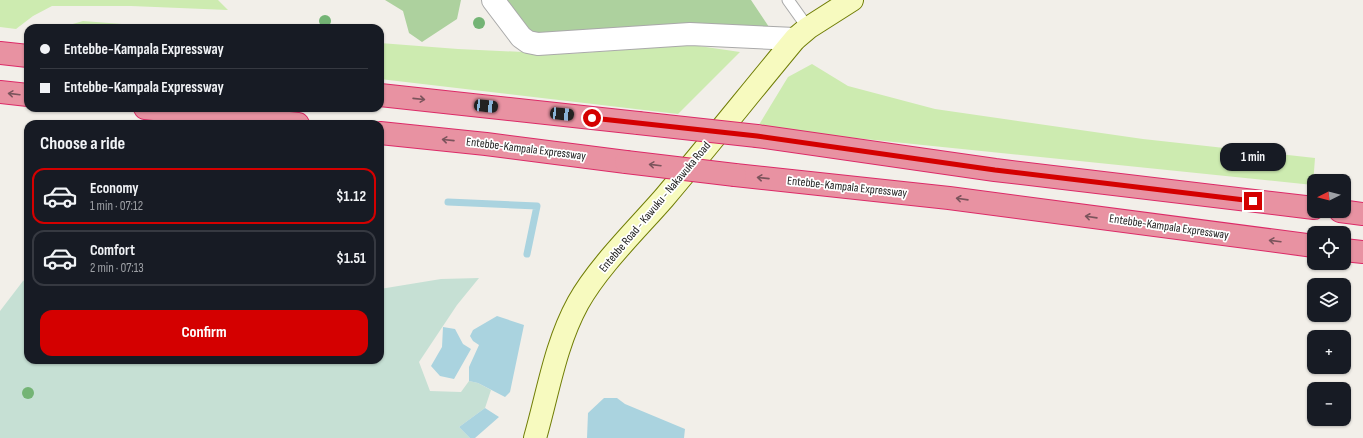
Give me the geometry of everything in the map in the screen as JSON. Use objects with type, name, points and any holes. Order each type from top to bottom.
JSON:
[{"type":"highway","points":[[0,53],[24,56]]},
{"type":"highway","points":[[0,92],[24,95]]},
{"type":"highway","points":[[384,95],[757,136],[995,170],[1307,207]]},
{"type":"highway","points":[[184,112],[260,120]]},
{"type":"highway","name":"Entebbe-Kampala Expressway","points":[[384,133],[486,144],[735,175],[950,198],[1307,245]]},
{"type":"highway","points":[[1351,212],[1363,214]]},
{"type":"highway","points":[[1351,251],[1363,252]]},
{"type":"main road","name":"Entebbe Road - Kawuku - Nakawuka Road","points":[[534,438],[553,366],[566,331],[578,303],[606,264],[668,193],[801,34],[852,0]]},
{"type":"street","points":[[493,0],[521,37],[528,42],[538,44],[690,34],[801,34]]},
{"type":"lane","points":[[788,0],[801,34]]},
{"type":"green space","points":[[0,0],[218,0],[228,10],[131,6],[52,6],[33,16],[16,29],[0,27]]},
{"type":"green space","points":[[385,0],[461,0],[457,19],[422,42],[409,33],[403,11]]},
{"type":"green space","points":[[505,0],[751,0],[769,27],[720,27],[527,34]]},
{"type":"green space","points":[[83,21],[122,24],[73,24]]},
{"type":"green space","points":[[384,43],[458,49],[567,54],[692,45],[740,52],[678,114],[384,79]]},
{"type":"green space","points":[[812,64],[848,86],[935,109],[1143,139],[1315,158],[1314,174],[1307,174],[1307,184],[757,128],[788,77]]},
{"type":"green space","points":[[479,278],[457,305],[419,362],[430,391],[461,392],[469,381],[478,383],[491,390],[485,408],[459,427],[470,438],[0,438],[0,311],[23,281],[24,364],[384,364],[384,288],[441,279]]},
{"type":"water","points":[[497,316],[524,325],[510,392],[505,397],[478,383],[469,381],[469,367],[479,345],[473,341],[470,336],[473,330]]},
{"type":"water","points":[[443,327],[455,329],[463,344],[471,349],[454,379],[440,376],[431,366],[442,347]]},
{"type":"water","points":[[604,398],[617,398],[625,404],[685,429],[684,438],[587,438],[588,413]]},
{"type":"water","points":[[485,408],[499,417],[475,438],[470,438],[459,427]]},
{"type":"waterway","points":[[448,202],[537,206],[527,254]]},
{"type":"route","points":[[592,118],[757,136],[995,170],[1253,201]]}]
